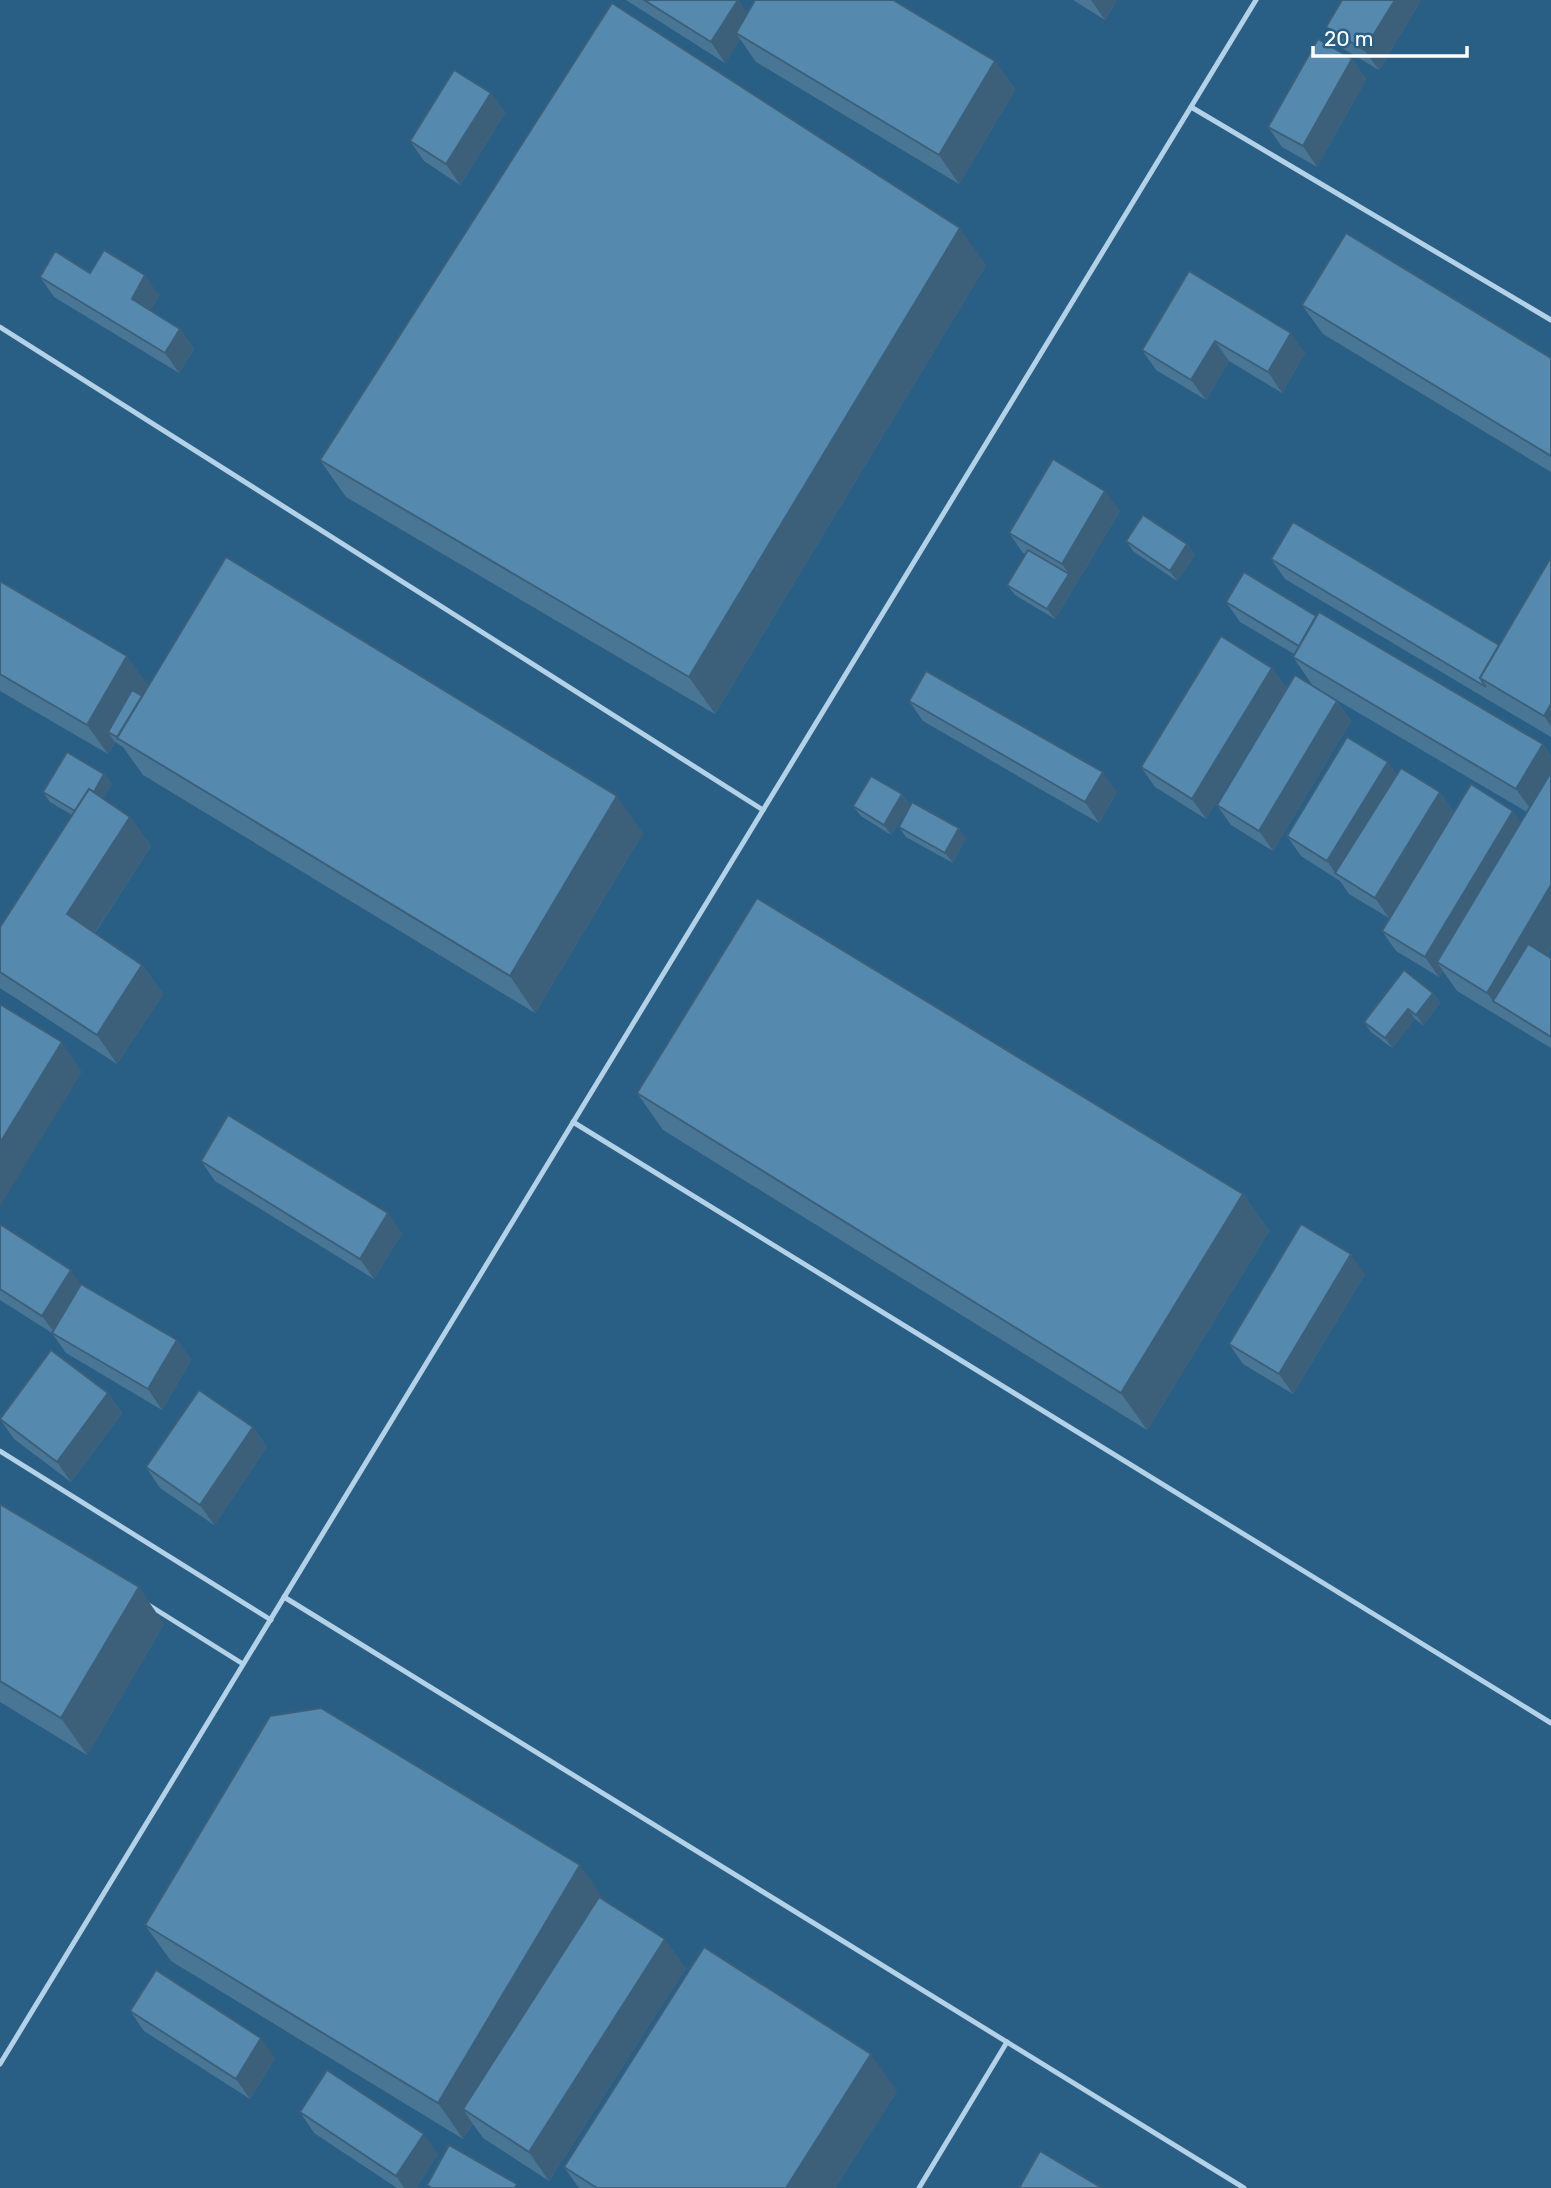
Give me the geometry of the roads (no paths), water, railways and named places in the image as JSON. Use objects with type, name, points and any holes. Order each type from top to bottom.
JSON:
[{"type":"lane","points":[[0,2064],[1256,0]]},
{"type":"lane","points":[[1191,107],[1551,320]]},
{"type":"lane","points":[[0,327],[763,810]]},
{"type":"lane","points":[[573,1122],[1551,1723]]},
{"type":"lane","points":[[0,1451],[271,1620]]},
{"type":"lane","points":[[135,1596],[243,1664]]},
{"type":"lane","points":[[284,1597],[1244,2188]]},
{"type":"lane","points":[[919,2188],[1007,2042]]}]
